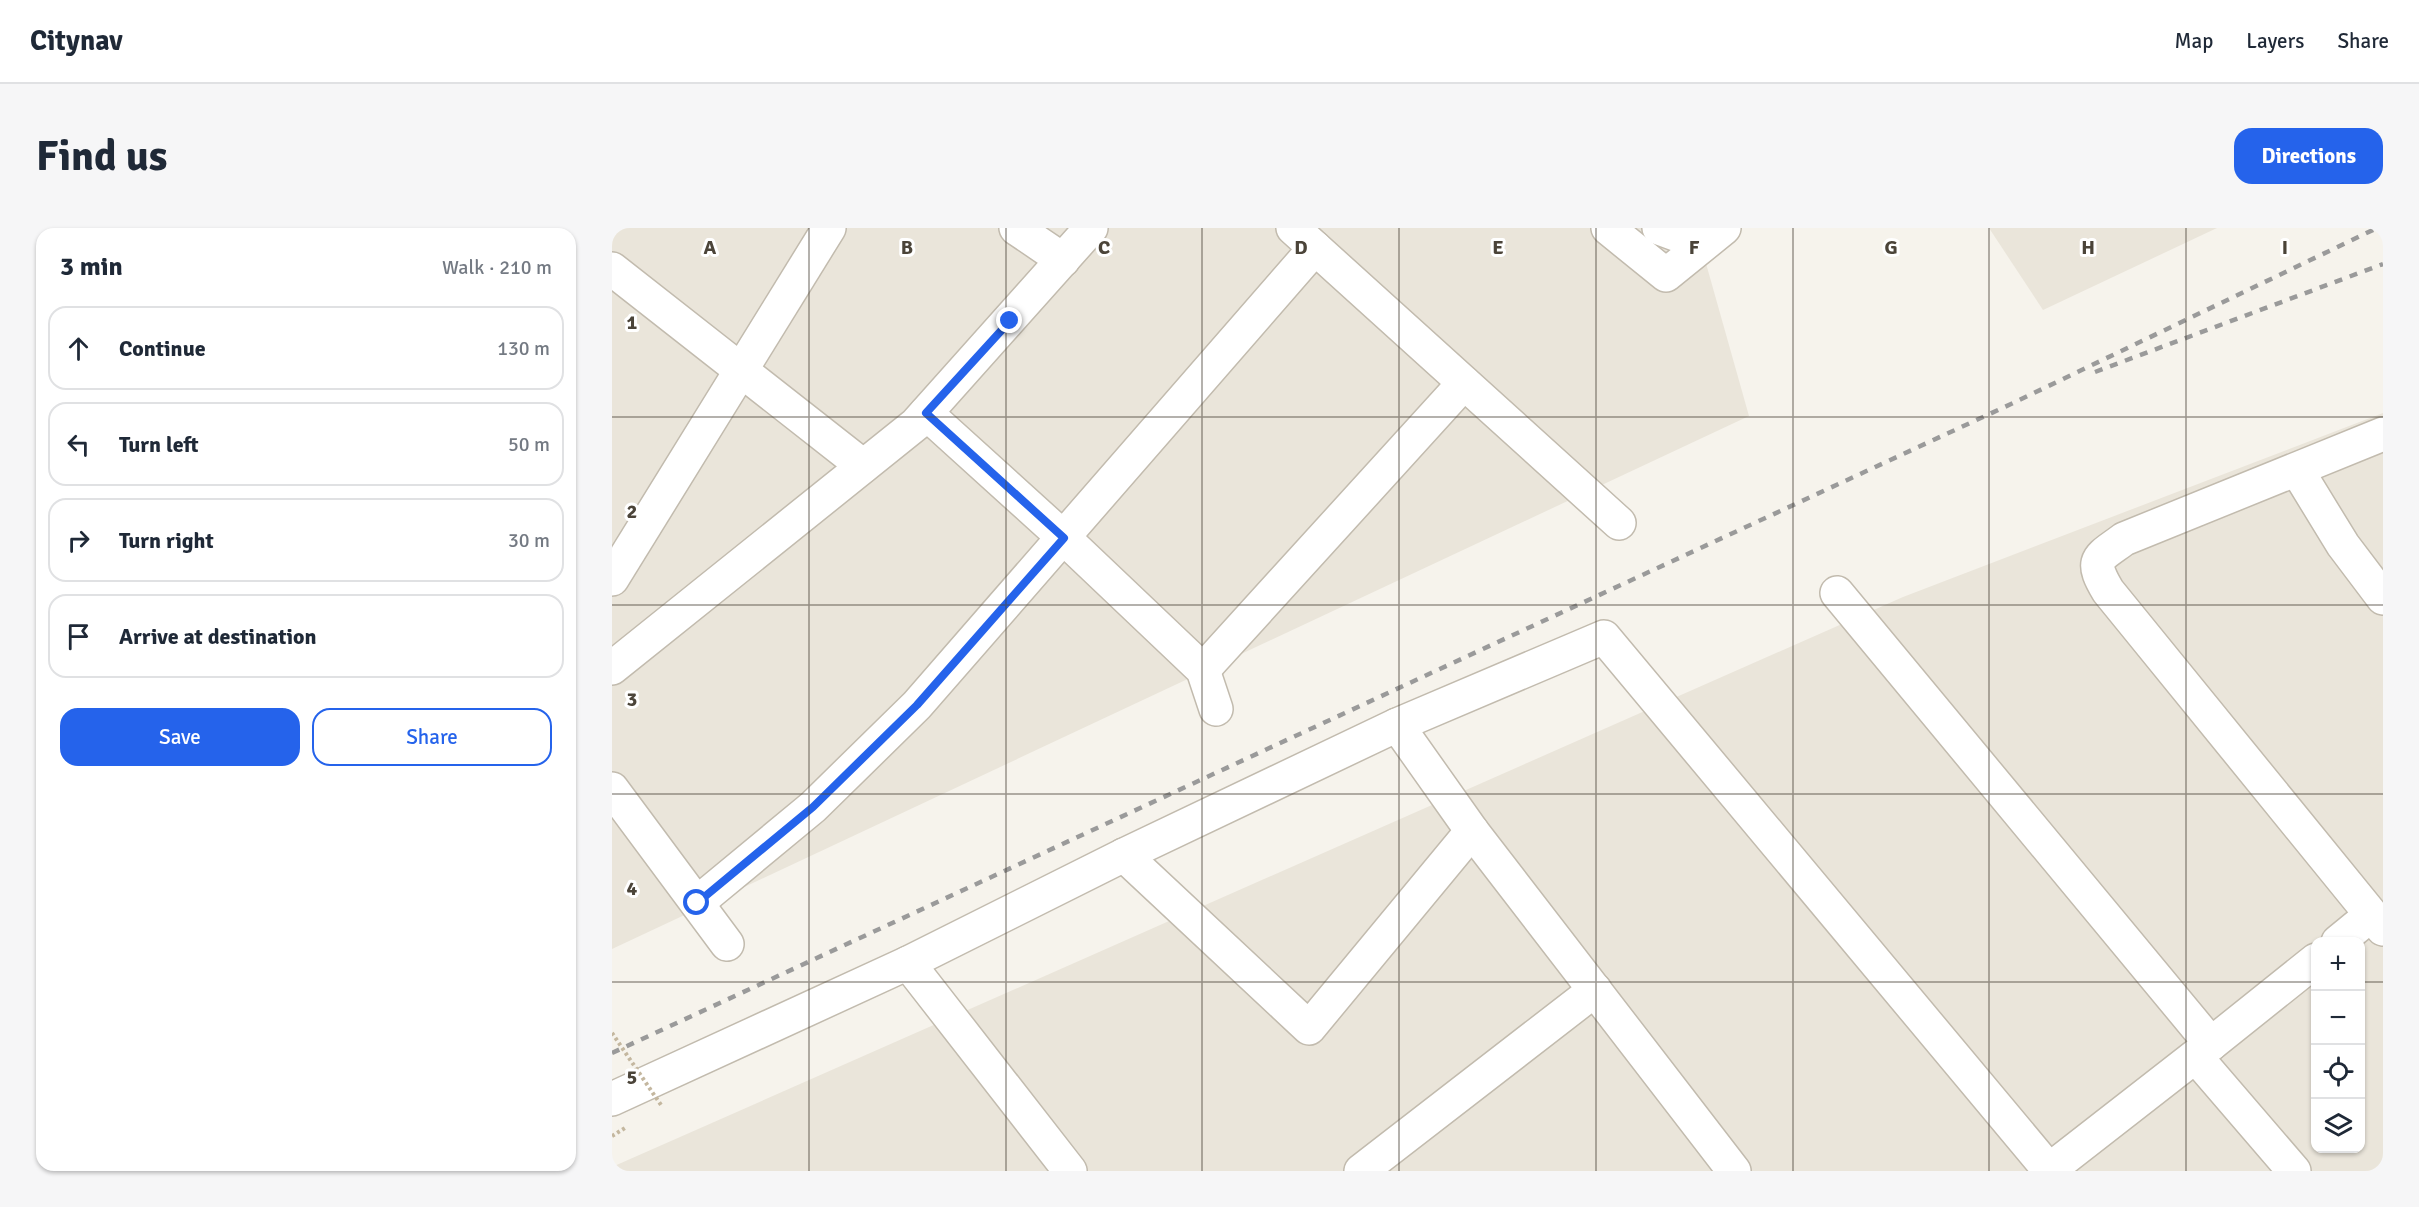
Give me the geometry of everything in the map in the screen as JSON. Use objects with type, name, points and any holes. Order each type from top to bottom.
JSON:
[{"type":"street","points":[[612,579],[830,228]]},
{"type":"street","points":[[1016,228],[1063,260]]},
{"type":"street","points":[[612,668],[916,424],[1091,228]]},
{"type":"street","points":[[1608,228],[1666,275],[1713,236]]},
{"type":"street","points":[[1659,228],[1713,236]]},
{"type":"street","points":[[697,903],[813,807],[917,705],[1064,538],[1304,238],[1619,523]]},
{"type":"street","points":[[612,269],[863,466]]},
{"type":"street","points":[[1203,670],[1464,383]]},
{"type":"street","points":[[926,413],[1064,538],[1203,670],[1216,710]]},
{"type":"street","points":[[2348,937],[2377,922],[2108,591],[2098,575],[2098,563],[2103,552],[2124,539],[2383,434]]},
{"type":"street","points":[[2297,470],[2343,545],[2383,598]]},
{"type":"street","points":[[1837,593],[2204,1051],[2294,1171]]},
{"type":"street","points":[[612,1099],[908,963],[1124,855],[1397,725],[1604,638],[2049,1171],[2204,1051],[2311,964]]},
{"type":"street","points":[[1397,725],[1472,831],[1595,990],[1724,1167]]},
{"type":"street","points":[[612,789],[727,944]]},
{"type":"street","points":[[1124,855],[1309,1028],[1472,831]]},
{"type":"street","points":[[908,963],[1070,1171]]},
{"type":"street","points":[[1361,1171],[1595,990]]},
{"type":"path","points":[[612,1033],[661,1105]]},
{"type":"shaded area","points":[[612,228],[1696,228],[1749,416],[612,949]]},
{"type":"shaded area","points":[[1989,228],[2217,228],[2043,310]]},
{"type":"shaded area","points":[[2383,413],[2383,1171],[615,1171],[612,1167],[1903,597]]},
{"type":"railway","points":[[612,1053],[2011,404],[2377,228]]},
{"type":"railway","points":[[2095,372],[2383,264]]},
{"type":"route","points":[[697,903],[813,807],[917,705],[1064,538],[926,413],[1010,321]]}]
